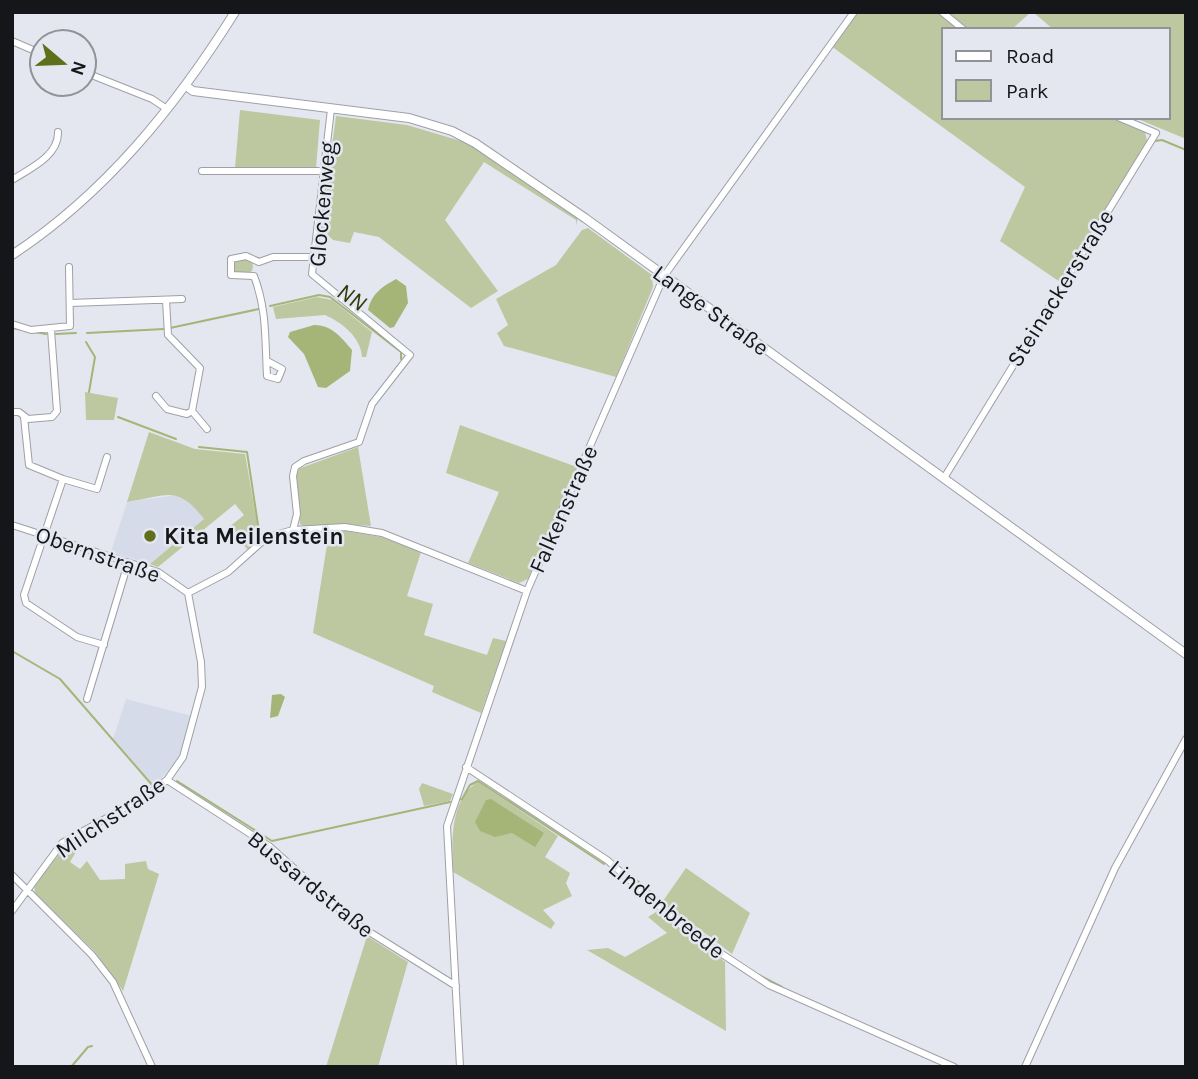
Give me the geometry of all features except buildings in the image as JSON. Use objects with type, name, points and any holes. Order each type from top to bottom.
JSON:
[{"type":"street","points":[[12,255],[45,234],[83,201],[186,86],[235,12]]},
{"type":"street","name":"Falkenstraße","points":[[460,1067],[447,826],[527,591],[664,276],[854,12]]},
{"type":"street","points":[[942,12],[962,28]]},
{"type":"street","points":[[98,78],[167,109]]},
{"type":"street","name":"Lange Straße","points":[[186,86],[193,91],[409,118],[452,131],[475,143],[664,276],[1186,654]]},
{"type":"street","name":"Glockenweg","points":[[293,530],[297,514],[293,476],[295,467],[359,442],[372,404],[410,355],[314,278],[314,257],[331,109]]},
{"type":"street","name":"Steinackerstraße","points":[[944,478],[1156,133],[1123,119]]},
{"type":"street","points":[[12,180],[44,160],[58,140],[58,132]]},
{"type":"street","points":[[202,171],[324,171]]},
{"type":"street","points":[[254,276],[231,275],[231,259],[246,256],[258,262],[273,257],[314,257]]},
{"type":"street","points":[[258,262],[254,276],[264,300],[263,334],[269,362]]},
{"type":"street","points":[[12,324],[31,330],[70,326],[69,267]]},
{"type":"street","points":[[70,303],[182,299]]},
{"type":"street","points":[[156,396],[167,409],[187,414],[192,411],[200,368],[194,358],[168,335],[166,300]]},
{"type":"street","points":[[24,417],[52,417],[57,411],[51,330]]},
{"type":"street","points":[[192,411],[207,429]]},
{"type":"street","points":[[12,412],[19,412],[24,417],[29,465],[97,489],[107,457]]},
{"type":"street","points":[[63,479],[25,589],[26,603],[77,636],[104,645]]},
{"type":"street","name":"Obernstraße","points":[[12,525],[158,572],[188,593],[228,572],[265,539],[293,530],[366,529],[527,591]]},
{"type":"street","points":[[87,699],[128,562]]},
{"type":"street","name":"Milchstraße","points":[[12,911],[62,844],[146,796],[167,780],[183,757],[202,687],[201,662],[188,593]]},
{"type":"street","points":[[1026,1067],[1115,869],[1186,739]]},
{"type":"street","name":"Lindenbreede","points":[[466,767],[607,860],[690,933],[769,985],[954,1067]]},
{"type":"street","name":"Bussardstraße","points":[[167,780],[269,846],[355,923],[456,986]]},
{"type":"street","points":[[12,875],[92,956],[113,982],[152,1067]]},
{"type":"shaded area","points":[[396,279],[406,286],[408,303],[394,327],[390,328],[368,310],[378,291]]},
{"type":"shaded area","points":[[314,325],[331,329],[352,350],[350,371],[326,388],[318,387],[304,354],[288,337],[290,332]]},
{"type":"shaded area","name":"Kita Meilenstein","points":[[178,495],[188,498],[204,519],[150,564],[111,552],[127,502]]},
{"type":"shaded area","points":[[281,694],[285,697],[278,716],[270,718],[272,695]]},
{"type":"shaded area","points":[[126,699],[192,716],[181,756],[154,786],[113,739]]},
{"type":"shaded area","points":[[491,799],[544,833],[535,847],[512,833],[495,837],[480,831],[475,822],[486,800]]},
{"type":"green space","points":[[856,12],[939,12],[959,28],[942,28],[942,119],[1116,119],[1145,132],[1147,141],[1060,282],[1000,241],[1025,187],[831,46]]},
{"type":"green space","points":[[947,12],[1031,12],[1013,28],[967,28]]},
{"type":"green space","points":[[1033,12],[1186,12],[1186,139],[1138,119],[1170,119],[1170,28],[1052,28]]},
{"type":"green space","points":[[240,110],[320,120],[316,168],[235,168]]},
{"type":"green space","points":[[336,116],[407,125],[471,144],[578,217],[576,225],[576,220],[484,162],[445,220],[498,291],[471,308],[379,237],[354,232],[350,243],[333,240],[321,228]]},
{"type":"green space","points":[[588,228],[652,275],[653,287],[616,377],[504,346],[497,333],[508,325],[496,299],[556,265],[582,230]]},
{"type":"green space","points":[[243,256],[250,259],[253,266],[250,273],[243,276],[236,273],[233,266],[236,259]]},
{"type":"green space","points":[[317,297],[332,300],[372,332],[366,357],[362,357],[358,343],[349,331],[325,315],[276,319],[273,307]]},
{"type":"green space","points":[[85,392],[118,398],[114,420],[86,420]]},
{"type":"green space","points":[[460,425],[577,467],[528,579],[519,583],[468,563],[499,492],[446,473]]},
{"type":"green space","points":[[149,432],[195,449],[245,454],[260,540],[248,550],[228,528],[244,515],[235,504],[158,567],[150,564],[204,519],[186,501],[170,495],[127,502]]},
{"type":"green space","points":[[358,447],[371,526],[345,524],[305,527],[300,524],[295,475],[298,469]]},
{"type":"green space","points":[[345,531],[381,537],[421,552],[407,596],[433,604],[424,635],[487,655],[493,638],[506,641],[481,713],[432,692],[434,686],[313,633],[329,532]]},
{"type":"green space","points":[[478,782],[558,836],[545,857],[570,873],[566,883],[572,896],[543,910],[555,923],[551,929],[453,872],[453,836],[457,811],[462,799]]},
{"type":"green space","points":[[422,783],[453,794],[450,801],[424,806],[419,789]]},
{"type":"green space","points":[[67,845],[77,850],[70,862],[80,869],[87,861],[100,880],[125,879],[125,864],[146,861],[148,869],[159,874],[123,991],[95,952],[35,893],[34,884]]},
{"type":"green space","points":[[686,868],[750,913],[732,954],[663,901]]},
{"type":"green space","points":[[659,910],[725,962],[726,1031],[587,950],[608,948],[625,957],[667,933],[648,917]]},
{"type":"green space","points":[[367,936],[408,962],[378,1067],[326,1067]]},
{"type":"waterway","points":[[1155,141],[1162,140],[1186,150]]},
{"type":"waterway","name":"NN","points":[[270,306],[319,295],[330,297],[401,352],[401,359]]},
{"type":"waterway","name":"NN","points":[[170,328],[259,309]]},
{"type":"waterway","name":"NN","points":[[12,328],[46,334]]},
{"type":"waterway","name":"NN","points":[[87,333],[164,329]]},
{"type":"waterway","name":"NN","points":[[56,334],[76,333]]},
{"type":"waterway","points":[[86,342],[95,357],[89,392]]},
{"type":"waterway","points":[[118,417],[176,439]]},
{"type":"waterway","points":[[199,447],[247,452],[260,538]]},
{"type":"waterway","points":[[12,651],[60,679],[153,786]]},
{"type":"waterway","points":[[177,781],[272,841],[450,802]]},
{"type":"waterway","points":[[458,800],[462,799],[470,785],[478,781],[604,864]]},
{"type":"waterway","points":[[634,878],[722,951]]},
{"type":"waterway","points":[[759,975],[782,987]]},
{"type":"waterway","points":[[71,1067],[88,1047],[92,1046]]},
{"type":"place","name":"Kita Meilenstein","points":[[150,536]]}]
